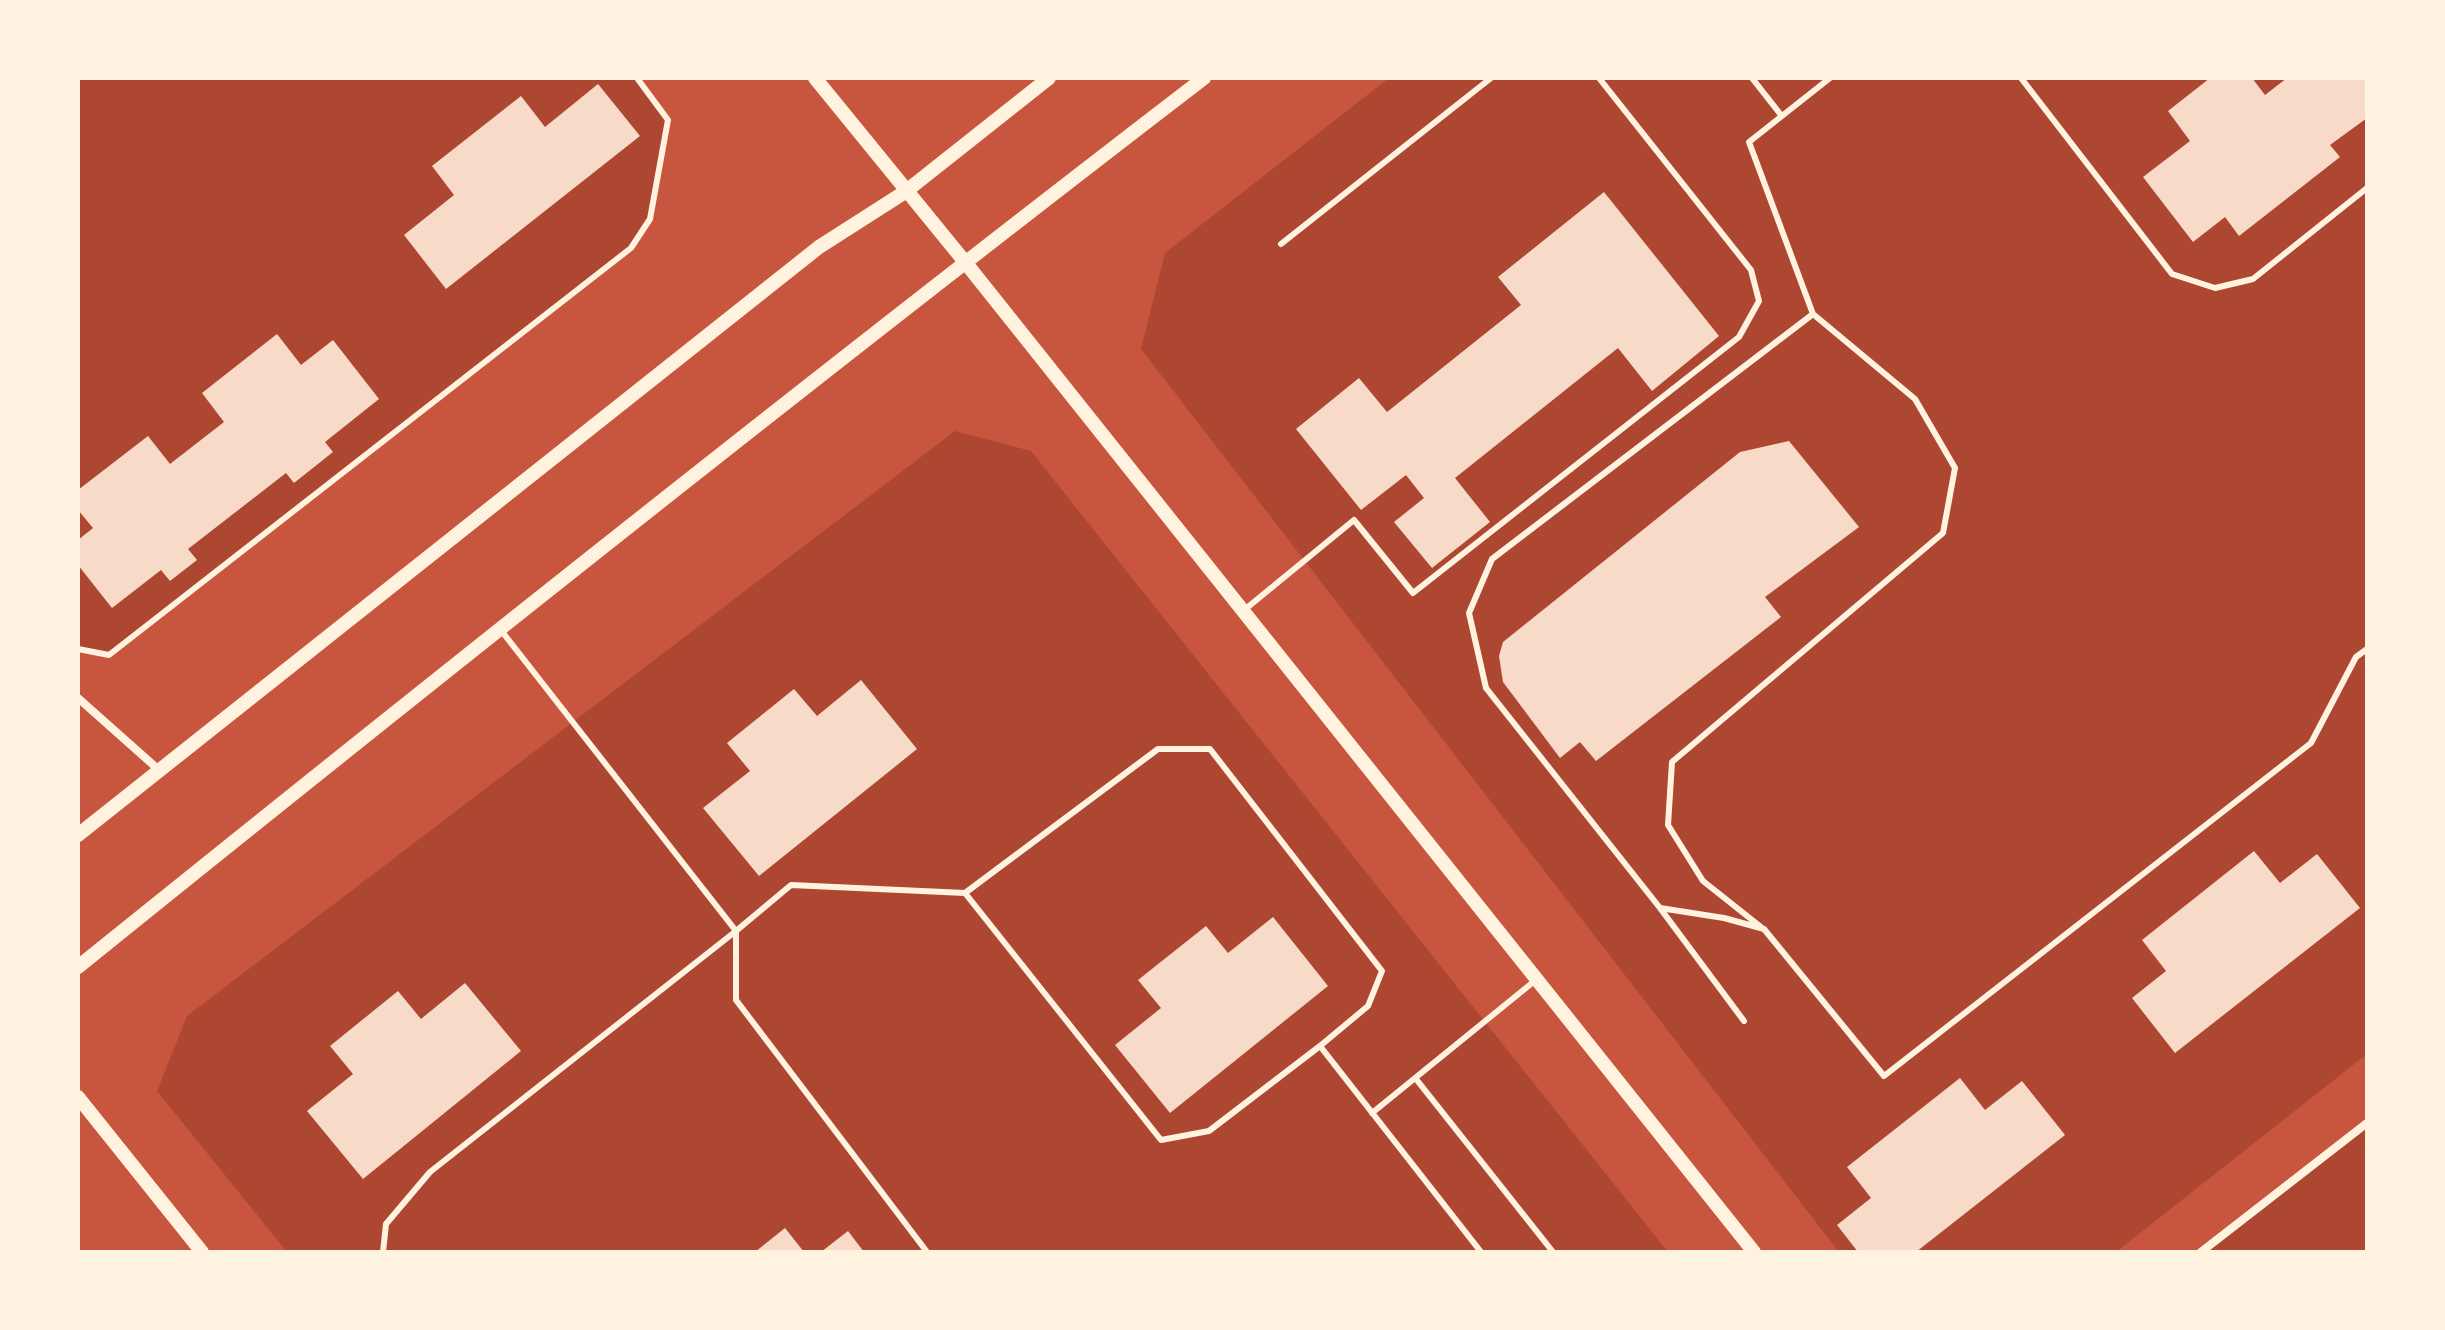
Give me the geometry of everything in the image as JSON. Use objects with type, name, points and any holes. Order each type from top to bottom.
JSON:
[{"type":"street","points":[[815,78],[1754,1252]]},
{"type":"street","points":[[78,835],[819,247],[905,192],[1049,78]]},
{"type":"street","points":[[78,967],[500,629],[965,262],[1204,78]]},
{"type":"street","points":[[78,698],[159,770]]},
{"type":"street","points":[[78,1097],[202,1252]]},
{"type":"street","points":[[2201,1252],[2367,1123]]},
{"type":"lane","points":[[78,649],[109,655],[631,248],[650,219],[668,120],[637,78]]},
{"type":"lane","points":[[1281,244],[1491,78]]},
{"type":"lane","points":[[1243,611],[1354,520],[1413,593],[1739,337],[1759,301],[1751,270],[1599,78]]},
{"type":"lane","points":[[1752,78],[1781,115]]},
{"type":"lane","points":[[1830,78],[1749,142],[1813,314],[1915,399],[1955,468],[1943,533],[1672,762],[1668,825],[1703,881],[1764,929],[1884,1076],[2311,743],[2356,657],[2367,649]]},
{"type":"lane","points":[[2021,78],[2172,274],[2215,288],[2253,279],[2367,188]]},
{"type":"lane","points":[[1744,1021],[1660,908],[1486,688],[1469,613],[1492,559],[1813,314]]},
{"type":"lane","points":[[500,629],[736,931],[736,1000],[927,1252]]},
{"type":"lane","points":[[383,1252],[386,1224],[430,1172],[791,885],[965,893],[1158,749],[1210,749],[1382,971],[1368,1006],[1209,1131],[1161,1140],[965,893]]},
{"type":"lane","points":[[1660,908],[1724,918],[1764,929]]},
{"type":"lane","points":[[1372,1113],[1537,979]]},
{"type":"lane","points":[[1320,1046],[1481,1252]]},
{"type":"lane","points":[[1416,1079],[1553,1252]]},
{"type":"shaded area","points":[[78,78],[637,78],[668,120],[650,219],[628,251],[109,655],[78,649]]},
{"type":"shaded area","points":[[1389,78],[2367,78],[2367,1054],[2116,1252],[1839,1252],[1141,349],[1165,253]]},
{"type":"shaded area","points":[[955,431],[1031,451],[1668,1252],[287,1252],[157,1091],[187,1016]]},
{"type":"shaded area","points":[[2367,1123],[2367,1252],[2201,1252]]},
{"type":"building","points":[[2210,78],[2252,78],[2265,95],[2287,78],[2367,78],[2367,118],[2330,145],[2340,157],[2239,236],[2225,217],[2193,242],[2143,177],[2190,141],[2168,111]]},
{"type":"building","points":[[598,84],[640,136],[446,289],[404,235],[454,195],[432,166],[521,96],[545,127]]},
{"type":"building","points":[[1604,192],[1719,336],[1652,391],[1618,348],[1455,478],[1490,522],[1432,568],[1394,522],[1424,498],[1406,475],[1361,510],[1296,429],[1359,378],[1387,412],[1521,305],[1498,277]]},
{"type":"building","points":[[277,334],[301,365],[333,340],[379,399],[325,442],[333,452],[294,483],[286,473],[188,549],[197,560],[170,581],[161,570],[112,608],[78,565],[78,540],[93,528],[78,510],[78,490],[148,436],[170,464],[224,422],[202,393]]},
{"type":"building","points":[[1789,441],[1859,527],[1765,597],[1781,617],[1596,761],[1580,742],[1560,758],[1503,682],[1499,656],[1503,642],[1740,452]]},
{"type":"building","points":[[861,680],[917,749],[759,876],[703,808],[750,771],[727,743],[794,689],[817,716]]},
{"type":"building","points":[[2254,851],[2280,883],[2317,854],[2360,908],[2175,1053],[2132,998],[2166,971],[2142,940]]},
{"type":"building","points":[[1273,917],[1328,986],[1170,1113],[1115,1045],[1161,1008],[1138,980],[1206,926],[1228,953]]},
{"type":"building","points":[[465,983],[521,1051],[363,1179],[307,1111],[353,1074],[330,1046],[398,991],[421,1019]]},
{"type":"building","points":[[1960,1078],[1985,1110],[2022,1081],[2065,1135],[1916,1252],[1858,1252],[1837,1225],[1871,1198],[1847,1167]]},
{"type":"building","points":[[785,1228],[804,1252],[755,1252]]},
{"type":"building","points":[[848,1231],[864,1252],[821,1252]]}]
